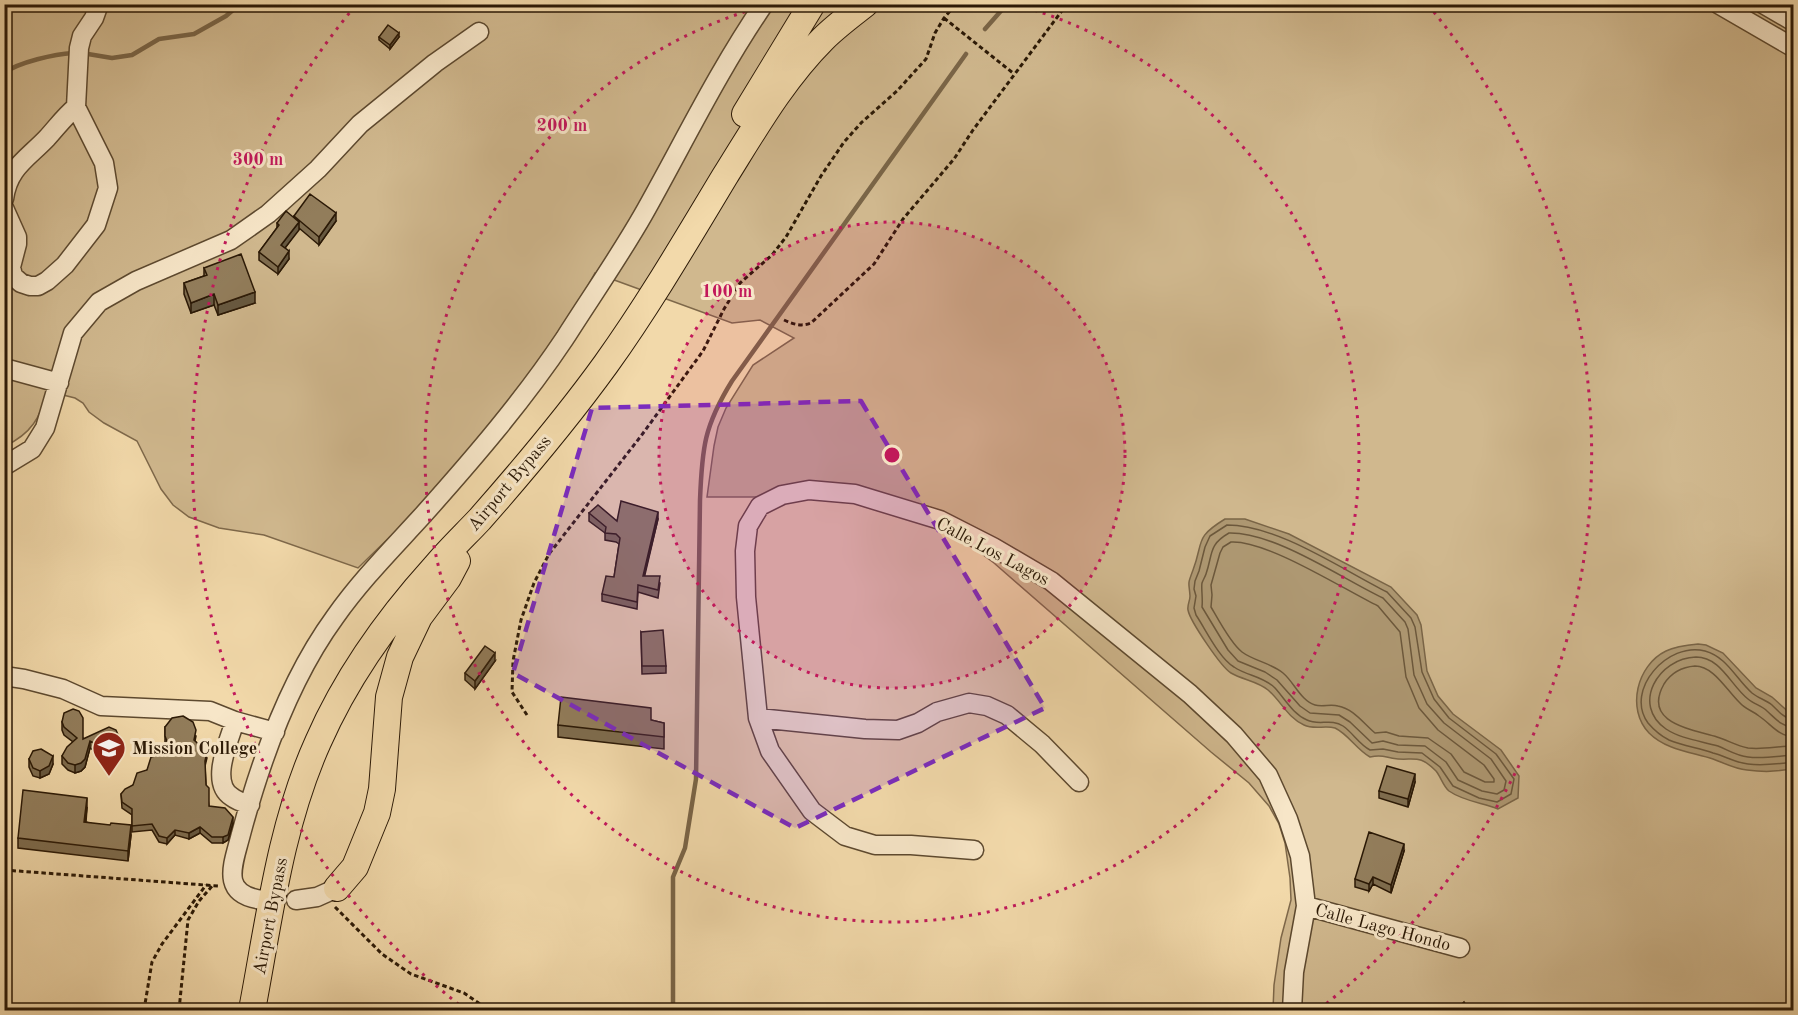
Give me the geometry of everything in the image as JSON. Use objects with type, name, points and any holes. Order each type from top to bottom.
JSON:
[{"type":"highway","points":[[731,152],[762,64],[797,4]]},
{"type":"highway","name":"Airport Bypass","points":[[252,1011],[287,831],[318,741],[350,681],[380,634],[434,568],[528,464],[606,364],[668,270],[812,4]]},
{"type":"highway","name":"Airport Bypass","points":[[243,1011],[280,828],[298,768],[326,706],[359,651],[391,606],[516,456],[600,348],[731,152],[789,77],[825,36],[865,4]]},
{"type":"highway","points":[[731,152],[809,70],[886,4]]},
{"type":"highway","points":[[334,889],[355,867],[377,813],[382,789],[389,697],[406,642],[424,610],[448,578],[478,521]]},
{"type":"street","points":[[4,208],[17,237],[11,267],[14,276],[21,283],[30,286],[47,281],[65,265],[96,225],[108,188],[104,163],[76,107],[79,48],[82,36],[94,18],[99,4]]},
{"type":"street","points":[[263,900],[247,898],[239,892],[234,883],[234,867],[250,805],[275,732],[308,660],[335,616],[477,451],[540,373],[564,339],[621,251],[714,83],[764,4]]},
{"type":"street","points":[[1718,4],[1794,48]]},
{"type":"street","points":[[1763,4],[1794,22]]},
{"type":"street","points":[[4,466],[32,449],[45,429],[73,333],[99,302],[136,281],[231,240],[268,214],[318,169],[360,124],[435,63],[478,32]]},
{"type":"street","points":[[4,199],[10,176],[61,119],[76,107]]},
{"type":"street","points":[[4,368],[59,383]]},
{"type":"street","name":"Calle Los Lagos","points":[[974,850],[911,844],[875,844],[845,836],[812,811],[770,751],[758,718],[746,597],[745,551],[748,526],[760,506],[782,495],[809,490],[855,494],[940,520],[1051,580],[1190,694],[1240,741],[1268,775],[1288,819],[1300,856],[1306,906],[1294,972],[1292,1011]]},
{"type":"street","points":[[4,676],[63,689],[101,706],[204,710],[275,732]]},
{"type":"street","points":[[758,718],[898,730],[918,723],[937,712],[969,702],[987,706],[1007,715],[1042,744],[1079,782]]},
{"type":"street","points":[[235,721],[221,770],[221,780],[231,797],[250,805]]},
{"type":"street","points":[[296,900],[312,898],[334,889]]},
{"type":"street","name":"Calle Lago Hondo","points":[[1306,906],[1460,948]]},
{"type":"path","points":[[527,715],[512,692],[513,661],[521,620],[534,583],[549,554],[703,351],[740,283],[772,255],[786,237],[821,176],[844,142],[862,122],[897,91],[926,59],[935,33],[956,4]]},
{"type":"path","points":[[784,320],[805,326],[874,264],[903,219],[954,159],[972,130],[1067,4]]},
{"type":"path","points":[[944,18],[1014,74]]},
{"type":"path","points":[[4,870],[213,885],[239,892]]},
{"type":"path","points":[[144,1011],[152,962],[162,944],[206,885]]},
{"type":"path","points":[[179,1011],[188,920],[199,901],[213,885]]},
{"type":"path","points":[[334,889],[334,906],[382,954],[411,974],[464,993],[489,1011]]},
{"type":"highlighted area","points":[[861,401],[1045,708],[795,828],[513,673],[592,408]]},
{"type":"shaded area","points":[[4,5],[1793,5],[1793,1010],[1273,1010],[1281,938],[1291,900],[1290,878],[1285,843],[1279,824],[1269,806],[1249,783],[994,563],[963,540],[925,522],[833,497],[707,497],[718,427],[726,408],[753,365],[794,338],[760,320],[732,323],[595,273],[572,315],[539,362],[472,448],[401,526],[358,568],[264,535],[219,528],[189,517],[173,505],[161,489],[137,441],[104,423],[75,398],[47,391],[42,409],[34,424],[22,436],[5,446]]},
{"type":"water","points":[[1225,519],[1245,519],[1289,534],[1391,587],[1417,615],[1421,625],[1427,671],[1438,696],[1453,714],[1501,750],[1519,776],[1518,798],[1498,809],[1460,797],[1447,789],[1436,771],[1426,763],[1418,759],[1370,757],[1335,728],[1312,727],[1298,722],[1268,690],[1226,669],[1200,633],[1188,608],[1189,581],[1204,536]]},
{"type":"water","points":[[1698,644],[1723,653],[1756,688],[1772,697],[1793,716],[1793,768],[1753,771],[1738,768],[1671,747],[1649,733],[1638,712],[1637,700],[1638,688],[1648,666],[1666,651]]},
{"type":"building","points":[[388,25],[399,33],[390,45],[379,37]]},
{"type":"building","points":[[310,194],[336,213],[319,237],[294,216]]},
{"type":"building","points":[[286,211],[299,222],[281,245],[289,251],[278,267],[259,252],[279,225],[277,223]]},
{"type":"building","points":[[241,254],[255,292],[218,305],[214,294],[191,303],[184,283],[207,275],[204,268]]},
{"type":"building","points":[[621,501],[658,512],[643,576],[660,576],[658,590],[638,585],[637,602],[602,594],[606,576],[614,577],[620,538],[616,534],[605,533],[606,527],[589,513],[598,505],[617,521]]},
{"type":"building","points":[[663,630],[666,666],[642,666],[641,632]]},
{"type":"building","points":[[485,646],[495,653],[475,681],[465,673]]},
{"type":"building","points":[[561,697],[651,708],[651,720],[664,723],[664,737],[558,725]]},
{"type":"building","points":[[73,709],[79,711],[83,718],[83,739],[109,727],[116,730],[119,737],[117,744],[104,748],[90,741],[85,759],[81,763],[75,765],[68,763],[62,756],[67,747],[77,738],[64,727],[62,722],[64,713]]},
{"type":"building","points":[[183,716],[193,722],[196,730],[194,740],[207,752],[205,761],[209,806],[225,808],[233,817],[228,835],[223,837],[212,837],[200,827],[189,833],[175,830],[167,838],[159,836],[152,824],[132,826],[132,809],[122,802],[121,794],[133,785],[137,773],[147,770],[151,757],[171,752],[165,736],[165,727],[172,718]]},
{"type":"building","points":[[41,749],[53,756],[49,766],[40,771],[33,768],[29,759],[33,751]]},
{"type":"building","points":[[1387,766],[1415,774],[1408,799],[1379,791]]},
{"type":"building","points":[[23,790],[87,798],[84,822],[131,825],[128,851],[18,838]]},
{"type":"building","points":[[1369,832],[1404,844],[1391,885],[1373,877],[1369,884],[1355,879]]},
{"type":"building","points":[[1464,1002],[1470,1011],[1455,1011]]},
{"type":"waterway","points":[[82,53],[112,58],[132,55],[159,39],[194,34],[226,16],[240,4]]},
{"type":"waterway","points":[[985,29],[1007,4]]},
{"type":"waterway","points":[[4,73],[37,59],[73,53]]},
{"type":"waterway","points":[[673,1010],[673,877],[685,848],[696,779],[700,500],[706,438],[715,411],[732,381],[966,54]]},
{"type":"place","name":"Mission College","points":[[109,777]]}]
